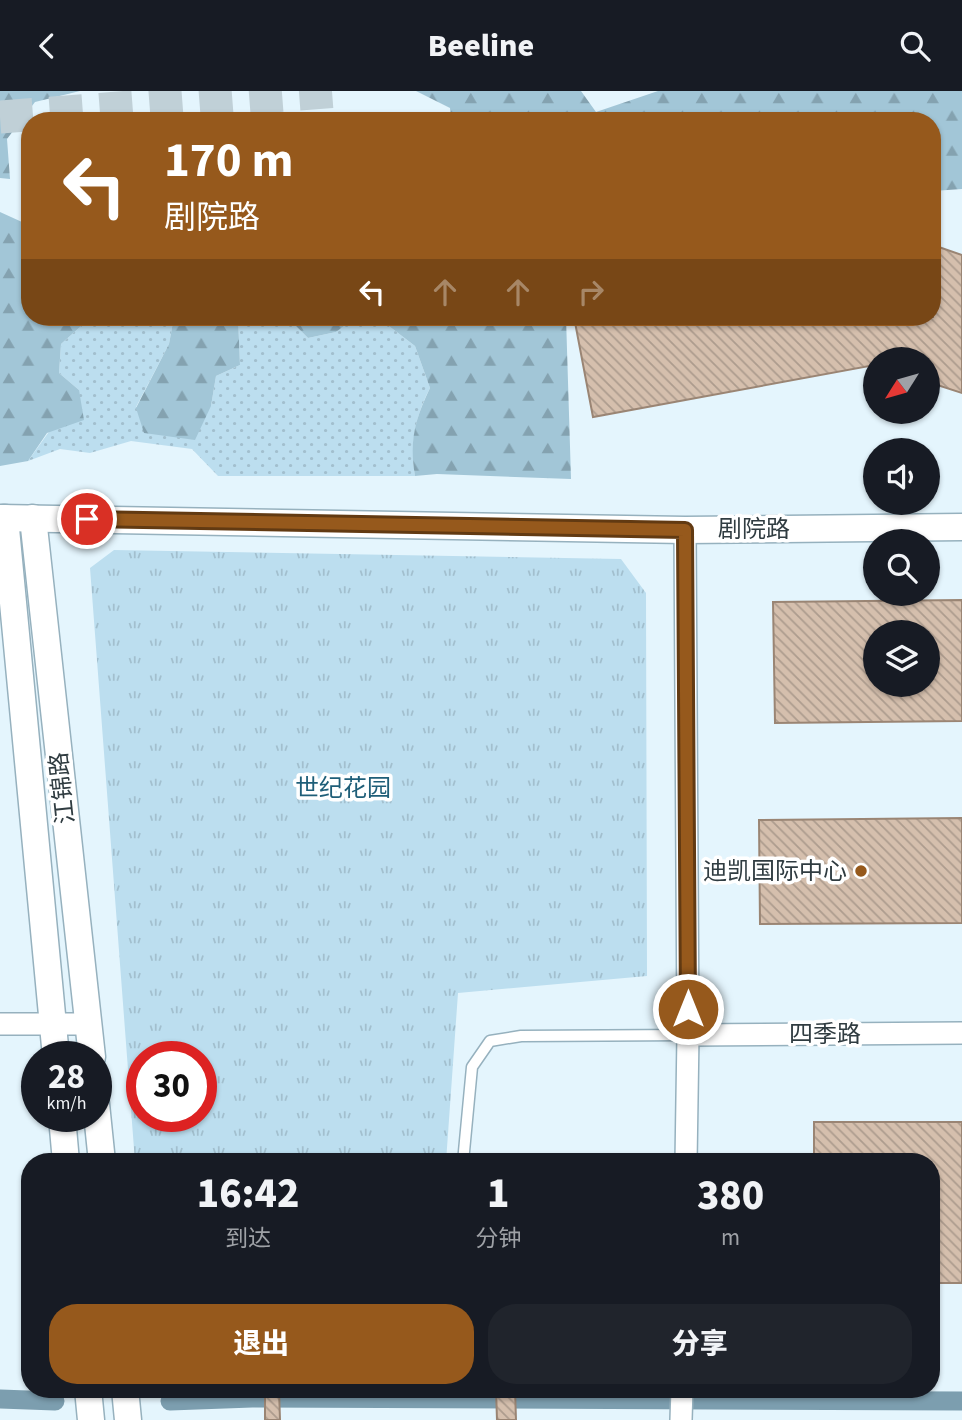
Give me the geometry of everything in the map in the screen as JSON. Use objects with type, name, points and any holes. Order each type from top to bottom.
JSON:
[{"type":"street","name":"剧院路","points":[[2,518],[685,530],[962,527]]},
{"type":"street","name":"江锦路","points":[[2,518],[54,1041]]},
{"type":"street","name":"江锦路","points":[[33,518],[90,1041]]},
{"type":"street","points":[[685,530],[686,1153]]},
{"type":"street","points":[[0,1024],[88,1024]]},
{"type":"street","name":"四季路","points":[[688,1035],[962,1033]]},
{"type":"street","points":[[63,1132],[65,1153]]},
{"type":"street","points":[[99,1132],[101,1153]]},
{"type":"street","points":[[89,1398],[91,1420]]},
{"type":"street","points":[[126,1398],[128,1420]]},
{"type":"street","points":[[681,1420],[682,1398]]},
{"type":"lane","points":[[464,1153],[472,1066],[490,1041],[521,1036],[688,1035]]},
{"type":"green space","points":[[0,91],[80,91],[35,102],[27,112],[21,112],[21,120],[7,139],[10,179],[0,178]]},
{"type":"green space","points":[[416,91],[581,91],[596,112],[450,112],[450,108]]},
{"type":"green space","points":[[658,91],[962,91],[962,189],[941,190],[941,112],[596,112]]},
{"type":"green space","points":[[0,212],[21,222],[21,326],[81,326],[61,344],[59,373],[79,390],[84,420],[47,433],[28,461],[0,466]]},
{"type":"green space","points":[[81,326],[172,326],[169,344],[136,407],[211,406],[216,376],[240,365],[238,326],[296,326],[308,338],[336,332],[344,326],[389,326],[415,346],[430,388],[415,431],[415,476],[218,476],[192,449],[131,441],[90,453],[60,449],[28,461],[79,390],[59,373],[61,344]]},
{"type":"green space","points":[[172,326],[238,326],[240,365],[216,376],[211,406],[195,440],[144,433],[136,408],[169,344]]},
{"type":"green space","points":[[296,326],[344,326],[336,332],[308,338]]},
{"type":"green space","points":[[389,326],[566,326],[571,479],[437,474],[415,476],[413,441],[420,410],[430,388],[415,346]]},
{"type":"green space","name":"世纪花园","points":[[114,550],[621,559],[646,593],[647,976],[458,993],[447,1153],[134,1153],[133,1132],[217,1132],[217,1041],[126,1041],[126,1043],[90,568]]},
{"type":"building","points":[[941,248],[962,255],[962,393],[940,386],[940,347],[863,347],[863,367],[593,417],[576,326],[941,326]]},
{"type":"building","points":[[940,600],[962,600],[962,721],[775,723],[773,602],[863,601],[863,606],[940,606]]},
{"type":"building","name":"迪凯国际中心","points":[[962,818],[962,923],[760,924],[759,820]]},
{"type":"building","points":[[814,1122],[962,1122],[962,1283],[940,1283],[940,1153],[814,1153]]},
{"type":"building","points":[[265,1398],[279,1398],[280,1420],[265,1420]]},
{"type":"building","points":[[496,1398],[515,1398],[516,1420],[497,1420]]},
{"type":"waterway","points":[[170,1401],[252,1398],[962,1401]]},
{"type":"waterway","points":[[0,1399],[55,1401]]},
{"type":"tunnel","points":[[65,112],[338,91]]},
{"type":"tunnel","points":[[0,117],[21,115]]},
{"type":"place","name":"迪凯国际中心","points":[[861,871]]},
{"type":"route","points":[[87,519],[685,530],[688,1009]]}]
